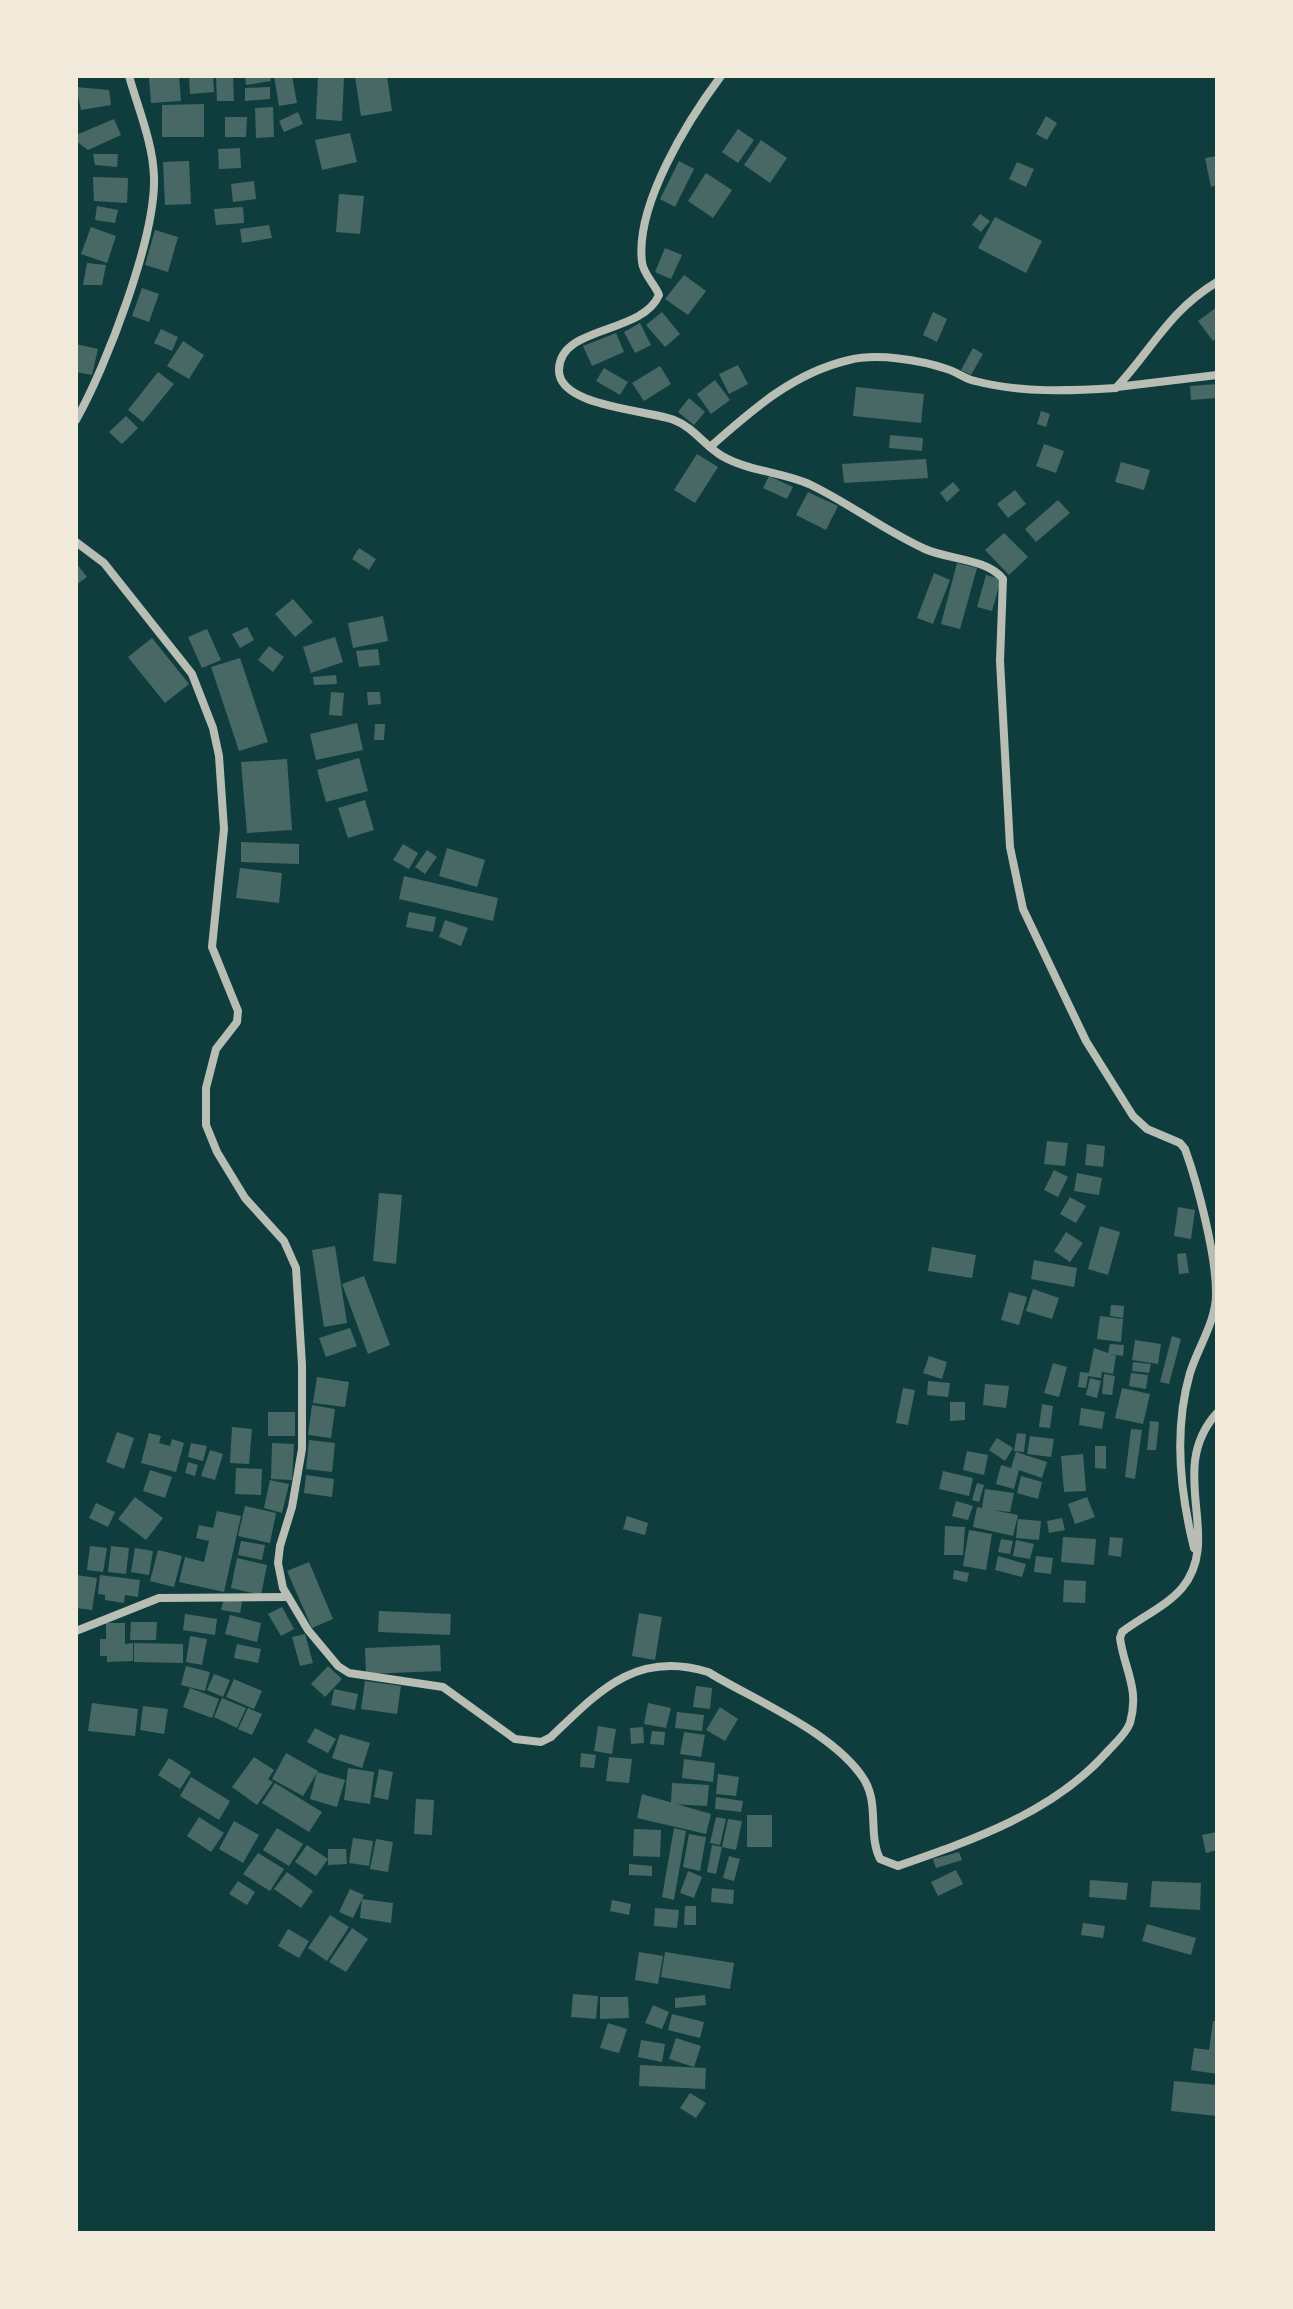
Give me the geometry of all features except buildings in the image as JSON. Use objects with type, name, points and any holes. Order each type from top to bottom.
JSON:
[{"type":"street","points":[[76,420],[115,332],[144,239],[153,194],[152,152],[129,76]]},
{"type":"street","points":[[721,76],[686,129],[658,183],[646,224],[642,268],[659,295],[655,303],[645,314],[569,347],[559,371],[565,386],[585,399],[671,419],[730,460],[810,485],[925,549],[972,562],[1003,579],[1000,661],[1010,847],[1023,909],[1086,1041],[1133,1116],[1147,1129],[1180,1143],[1185,1149],[1208,1243],[1217,1293],[1208,1329],[1190,1372],[1179,1428],[1189,1530],[1196,1556]]},
{"type":"street","points":[[1116,388],[1146,356],[1168,319],[1217,282]]},
{"type":"street","points":[[710,447],[753,406],[796,381],[851,359],[901,360],[947,369],[974,381],[1056,392],[1217,375]]},
{"type":"street","points":[[76,542],[104,563],[192,674],[213,728],[219,756],[224,829],[212,947],[238,1011],[237,1022],[216,1049],[206,1088],[206,1125],[217,1152],[245,1198],[284,1241],[296,1268],[302,1365],[302,1449],[279,1554],[279,1577],[287,1597],[308,1630],[338,1666],[349,1673],[443,1687],[503,1733],[527,1743],[541,1742],[551,1737],[606,1687],[639,1669],[685,1665],[708,1672],[841,1753],[864,1779],[872,1798],[880,1859],[898,1866],[1052,1802],[1089,1772],[1124,1733],[1130,1720],[1132,1681],[1121,1644],[1122,1632],[1182,1589],[1196,1556],[1199,1527],[1193,1454],[1201,1431],[1217,1413]]},
{"type":"street","points":[[76,1631],[159,1598],[287,1597]]}]
